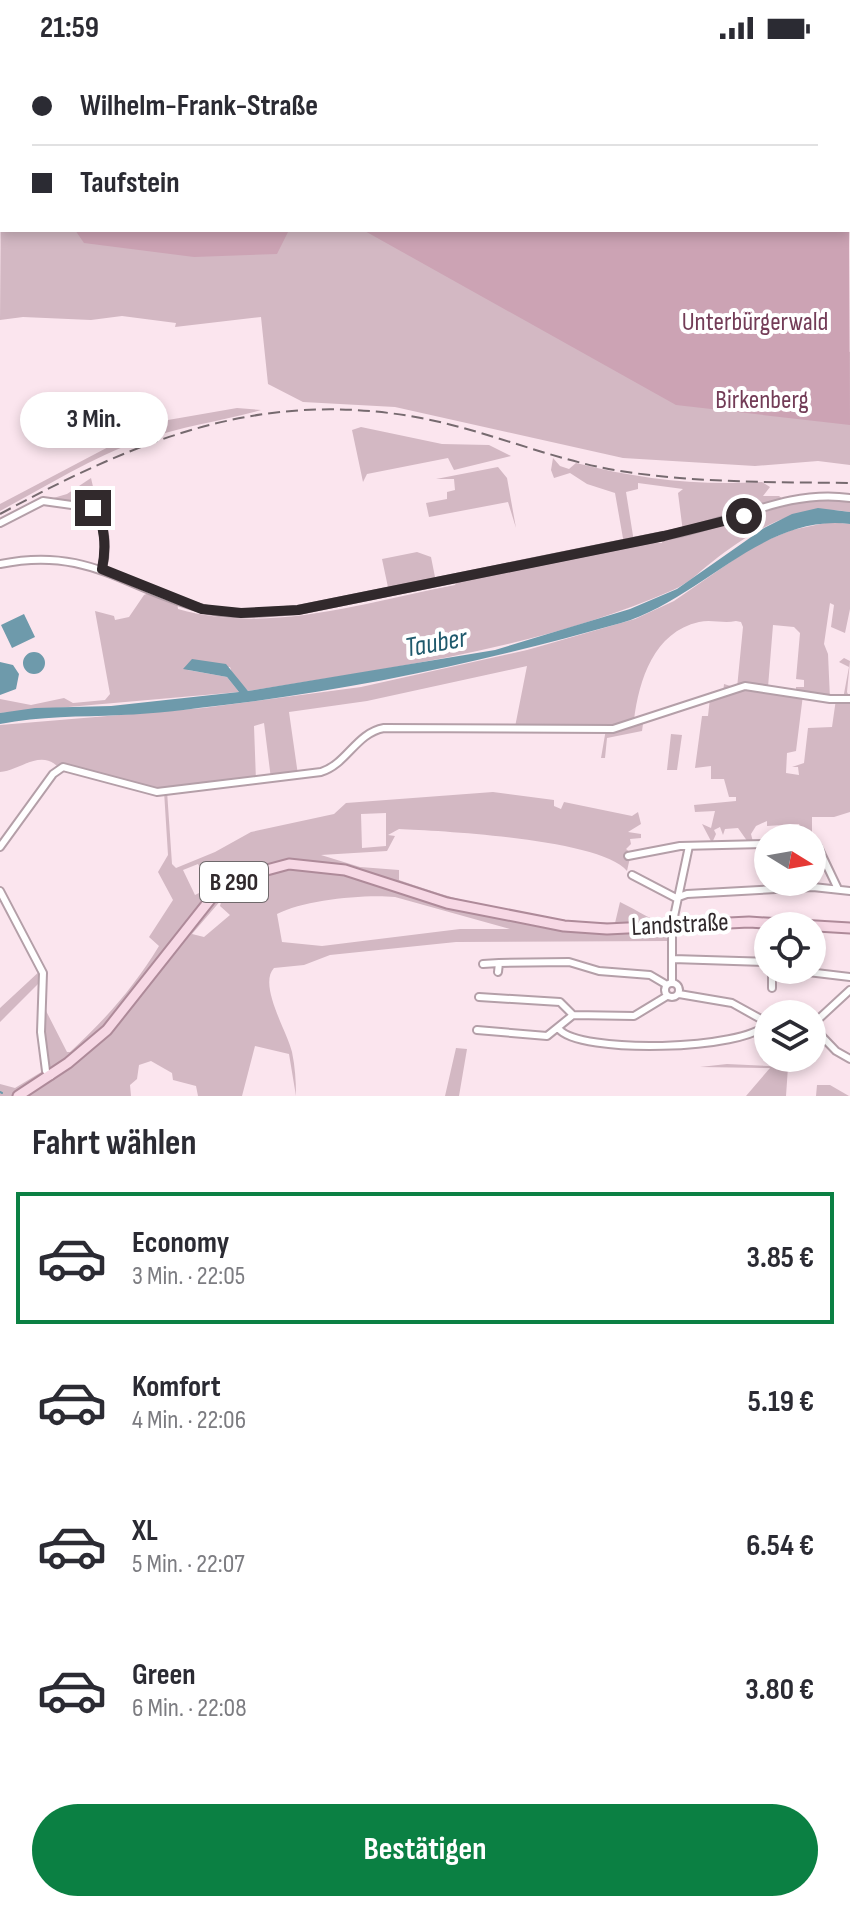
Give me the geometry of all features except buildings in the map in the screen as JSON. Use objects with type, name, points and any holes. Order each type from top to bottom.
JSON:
[{"type":"main road","name":"Landstraße","points":[[51,1076],[107,1030],[200,908],[229,886],[265,870],[289,864],[332,867],[447,903],[515,919],[607,929],[749,922],[850,928]]},
{"type":"main road","name":"B 290","points":[[18,1096],[51,1076]]},
{"type":"street","points":[[0,564],[50,558],[102,569],[202,609],[241,613],[298,610],[695,530],[793,498],[820,495],[850,498]]},
{"type":"street","points":[[0,523],[43,501],[93,508],[101,522],[106,554],[102,569]]},
{"type":"street","points":[[0,847],[53,774],[63,767],[157,792],[321,772],[332,767],[371,731],[384,728],[613,729],[745,686],[830,699],[850,699]]},
{"type":"street","points":[[628,856],[689,846],[754,844]]},
{"type":"street","points":[[667,996],[673,959],[672,926],[676,898],[689,846]]},
{"type":"street","points":[[826,864],[838,889]]},
{"type":"street","points":[[632,875],[676,898],[702,893],[850,891]]},
{"type":"street","points":[[0,891],[43,973],[41,1032],[46,1071],[51,1076]]},
{"type":"street","points":[[673,959],[754,962]]},
{"type":"street","points":[[483,964],[569,962],[599,971],[639,972],[678,986],[679,994]]},
{"type":"street","points":[[498,972],[499,963]]},
{"type":"street","points":[[826,974],[850,977]]},
{"type":"street","points":[[826,1013],[850,990]]},
{"type":"street","points":[[479,997],[560,1002],[573,1015],[634,1016],[647,1011],[667,996],[679,994],[732,1003],[754,1015]]},
{"type":"street","points":[[493,997],[493,1007]]},
{"type":"street","points":[[484,1042],[481,1031],[547,1036],[573,1015]]},
{"type":"street","points":[[559,1029],[570,1038],[598,1041],[705,1044],[754,1034]]},
{"type":"street","points":[[826,1041],[850,1059]]},
{"type":"green space","name":"Birkenberg","points":[[1,232],[394,232],[850,352],[850,465],[818,461],[755,466],[623,458],[395,407],[303,402],[268,384],[261,317],[175,327],[176,323],[122,316],[91,320],[23,317],[0,320]]},
{"type":"green space","points":[[76,232],[288,232],[277,254],[194,257],[84,243]]},
{"type":"green space","name":"Unterbürgerwald","points":[[367,232],[849,232],[850,425],[676,405]]},
{"type":"green space","points":[[237,408],[261,410],[172,431],[123,447],[87,463],[0,511],[0,504],[133,434],[168,420]]},
{"type":"green space","points":[[361,427],[442,444],[489,445],[511,456],[454,470],[448,458],[367,474],[363,482],[352,430]]},
{"type":"green space","points":[[553,458],[560,466],[569,469],[576,463],[669,480],[762,482],[770,487],[763,496],[779,496],[784,500],[850,498],[850,512],[812,511],[777,521],[744,539],[673,590],[622,610],[517,642],[410,664],[248,691],[233,676],[230,667],[188,670],[227,677],[239,692],[0,713],[0,699],[31,705],[64,698],[73,703],[105,700],[110,694],[95,611],[114,616],[115,620],[129,617],[144,595],[153,591],[177,601],[178,609],[247,619],[282,617],[352,607],[455,585],[459,578],[624,544],[615,493],[587,484],[570,473],[554,478],[551,470]],"holes":[[[638,483],[683,489],[678,493],[683,532],[664,536],[662,543],[634,542],[626,492],[638,489]]]},
{"type":"green space","points":[[498,467],[507,478],[516,528],[508,502],[429,517],[426,503],[447,499],[447,492],[455,490],[454,479],[436,479]]},
{"type":"green space","points":[[91,478],[97,504],[40,504],[0,526],[0,523],[43,501],[67,494]]},
{"type":"green space","points":[[830,522],[850,524],[850,609],[845,633],[831,627],[834,605],[830,603],[824,644],[828,654],[830,699],[803,695],[796,751],[787,753],[786,773],[799,775],[798,767],[792,767],[804,763],[808,728],[832,727],[836,699],[843,699],[849,667],[839,662],[844,658],[850,661],[847,692],[850,699],[850,812],[834,817],[812,817],[812,824],[767,824],[767,821],[754,824],[751,834],[754,844],[750,845],[738,828],[725,829],[723,835],[720,827],[714,830],[716,834],[712,843],[702,824],[711,828],[715,811],[695,812],[694,805],[736,801],[736,797],[729,797],[724,779],[711,779],[711,766],[695,768],[702,716],[708,716],[710,698],[723,694],[724,684],[737,688],[743,627],[741,622],[736,621],[699,622],[683,627],[660,647],[645,674],[636,705],[634,720],[644,717],[642,731],[607,738],[605,758],[601,758],[606,729],[515,727],[527,666],[367,701],[289,712],[298,775],[271,779],[264,723],[254,726],[256,781],[167,791],[172,864],[176,868],[215,852],[251,832],[334,814],[346,803],[493,792],[554,800],[554,806],[561,809],[564,802],[632,816],[638,812],[641,824],[628,832],[641,834],[641,838],[630,839],[631,844],[626,849],[631,853],[627,871],[612,860],[555,844],[420,830],[399,829],[388,835],[395,836],[387,851],[321,855],[360,867],[399,870],[399,880],[425,889],[533,916],[615,923],[620,902],[651,919],[672,926],[669,941],[456,942],[330,955],[304,965],[274,968],[269,985],[271,997],[292,1052],[296,1096],[289,1054],[255,1046],[242,1096],[198,1096],[196,1086],[173,1080],[172,1073],[151,1061],[139,1065],[137,1079],[130,1085],[131,1096],[0,1096],[0,1084],[15,1088],[43,1071],[42,1003],[67,1052],[70,1052],[119,1002],[140,975],[159,946],[149,937],[173,900],[158,872],[168,855],[164,791],[59,768],[45,760],[0,772],[0,725],[203,708],[361,687],[527,650],[635,619],[674,601],[755,545],[792,530]],"holes":[[[773,625],[794,627],[800,633],[796,679],[804,680],[804,687],[796,687],[796,692],[768,687]],[[386,813],[386,846],[362,848],[361,814]],[[198,864],[211,887],[195,895],[183,870]],[[395,897],[510,929],[460,929],[322,946],[282,942],[277,914],[289,909],[334,899]],[[222,899],[220,906],[230,915],[204,937],[192,934]]]},
{"type":"green space","points":[[417,552],[431,557],[436,582],[389,592],[382,559]]},
{"type":"green space","points":[[671,734],[682,735],[677,770],[667,770]]},
{"type":"green space","points":[[42,969],[44,978],[0,1022],[0,1008]]},
{"type":"green space","points":[[456,1048],[467,1049],[459,1096],[445,1096]]},
{"type":"green space","points":[[727,1064],[754,1065],[754,1068],[700,1067]]},
{"type":"green space","points":[[767,1072],[788,1072],[786,1096],[746,1096]]},
{"type":"green space","points":[[817,1085],[830,1085],[849,1096],[816,1096]]},
{"type":"water","points":[[818,508],[850,512],[850,524],[819,524],[789,531],[733,560],[651,611],[572,636],[424,672],[325,691],[160,712],[45,718],[0,724],[0,713],[35,708],[111,706],[239,692],[227,677],[183,669],[192,659],[226,664],[248,691],[495,650],[630,609],[677,589],[764,528],[792,514]]},
{"type":"water","points":[[24,614],[35,637],[12,648],[1,625]]},
{"type":"water","points":[[34,652],[42,655],[45,663],[42,671],[34,674],[26,671],[23,663],[26,655]]},
{"type":"water","points":[[0,662],[13,665],[19,674],[16,689],[0,695]]},
{"type":"railway","points":[[0,514],[51,487],[151,443],[202,427],[254,416],[307,410],[363,410],[421,418],[570,460],[649,475],[735,481],[850,483]]},
{"type":"route","points":[[93,508],[100,516],[106,554],[102,569],[202,609],[241,613],[298,610],[664,536],[744,516]]},
{"type":"water label","name":"Tauber","points":[[436,643]]}]
